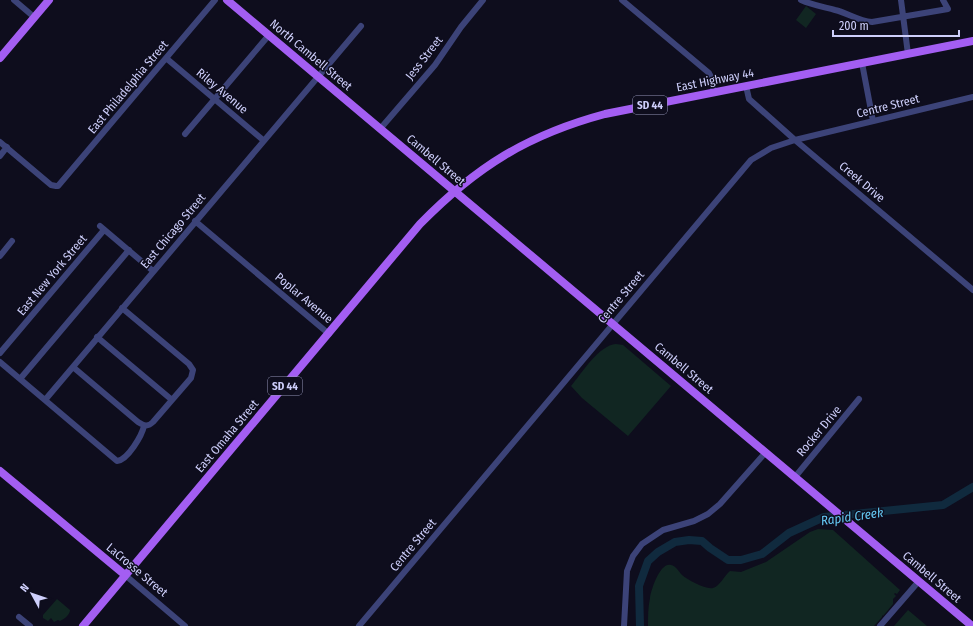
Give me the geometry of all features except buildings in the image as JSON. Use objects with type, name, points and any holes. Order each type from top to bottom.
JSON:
[{"type":"main road","points":[[0,58],[49,0]]},
{"type":"main road","name":"North Cambell Street","points":[[227,0],[380,129]]},
{"type":"main road","name":"East Highway 44","points":[[454,191],[489,165],[514,149],[563,127],[611,113],[973,42]]},
{"type":"main road","name":"Cambell Street","points":[[380,129],[972,626]]},
{"type":"main road","name":"East Omaha Street","points":[[83,626],[420,224],[454,191]]},
{"type":"main road","name":"LaCrosse Street","points":[[0,471],[125,575]]},
{"type":"street","points":[[14,0],[34,17]]},
{"type":"street","name":"East Philadelphia Street","points":[[7,148],[51,185],[56,186],[61,183],[215,0]]},
{"type":"street","name":"Jess Street","points":[[380,129],[435,65],[461,27],[483,0]]},
{"type":"street","points":[[622,0],[709,73],[714,92]]},
{"type":"street","points":[[801,0],[836,10],[862,21],[872,22],[904,18],[948,9],[943,0]]},
{"type":"street","points":[[901,0],[908,54]]},
{"type":"street","name":"East Chicago Street","points":[[45,400],[317,76],[361,26]]},
{"type":"street","points":[[185,134],[268,35]]},
{"type":"street","name":"Riley Avenue","points":[[166,58],[263,140]]},
{"type":"street","points":[[862,63],[873,121]]},
{"type":"street","name":"Creek Drive","points":[[746,86],[749,98],[794,140],[973,290]]},
{"type":"street","name":"Centre Street","points":[[359,626],[751,160],[771,148],[794,140],[973,97]]},
{"type":"street","points":[[0,142],[7,148],[0,156]]},
{"type":"street","name":"Poplar Avenue","points":[[195,221],[329,334]]},
{"type":"street","name":"East New York Street","points":[[0,353],[102,228],[129,250]]},
{"type":"street","points":[[1,254],[12,242]]},
{"type":"street","points":[[20,379],[129,250],[153,271]]},
{"type":"street","points":[[73,367],[144,426],[151,424],[191,378],[193,373],[192,368],[122,308]]},
{"type":"street","points":[[97,337],[172,400]]},
{"type":"street","points":[[0,362],[117,461],[124,458],[139,439],[144,426]]},
{"type":"street","name":"Rocker Drive","points":[[795,477],[859,400]]},
{"type":"street","points":[[624,626],[627,571],[633,556],[642,544],[663,530],[694,521],[708,514],[720,504],[766,452]]},
{"type":"street","name":"LaCrosse Street","points":[[125,575],[185,626]]},
{"type":"street","points":[[880,626],[918,581]]},
{"type":"street","points":[[19,617],[30,626]]},
{"type":"green space","points":[[806,6],[816,14],[806,28],[796,20]]},
{"type":"green space","points":[[616,344],[623,345],[671,386],[628,436],[582,398],[571,386],[597,354],[603,349]]},
{"type":"green space","points":[[818,529],[833,530],[900,590],[897,594],[894,594],[896,596],[893,599],[893,604],[874,626],[648,626],[649,605],[652,589],[660,572],[667,565],[671,565],[682,575],[697,584],[706,588],[713,588],[718,585],[730,571],[741,572],[766,562],[810,532]]},
{"type":"green space","points":[[57,599],[70,610],[69,613],[60,621],[58,620],[54,622],[51,618],[48,621],[43,618],[43,615]]},
{"type":"green space","points":[[908,610],[927,626],[894,626]]},
{"type":"waterway","name":"Rapid Creek","points":[[640,626],[639,586],[648,561],[658,552],[675,542],[689,540],[702,541],[728,560],[741,560],[762,554],[789,533],[824,517],[943,505],[973,487]]}]
